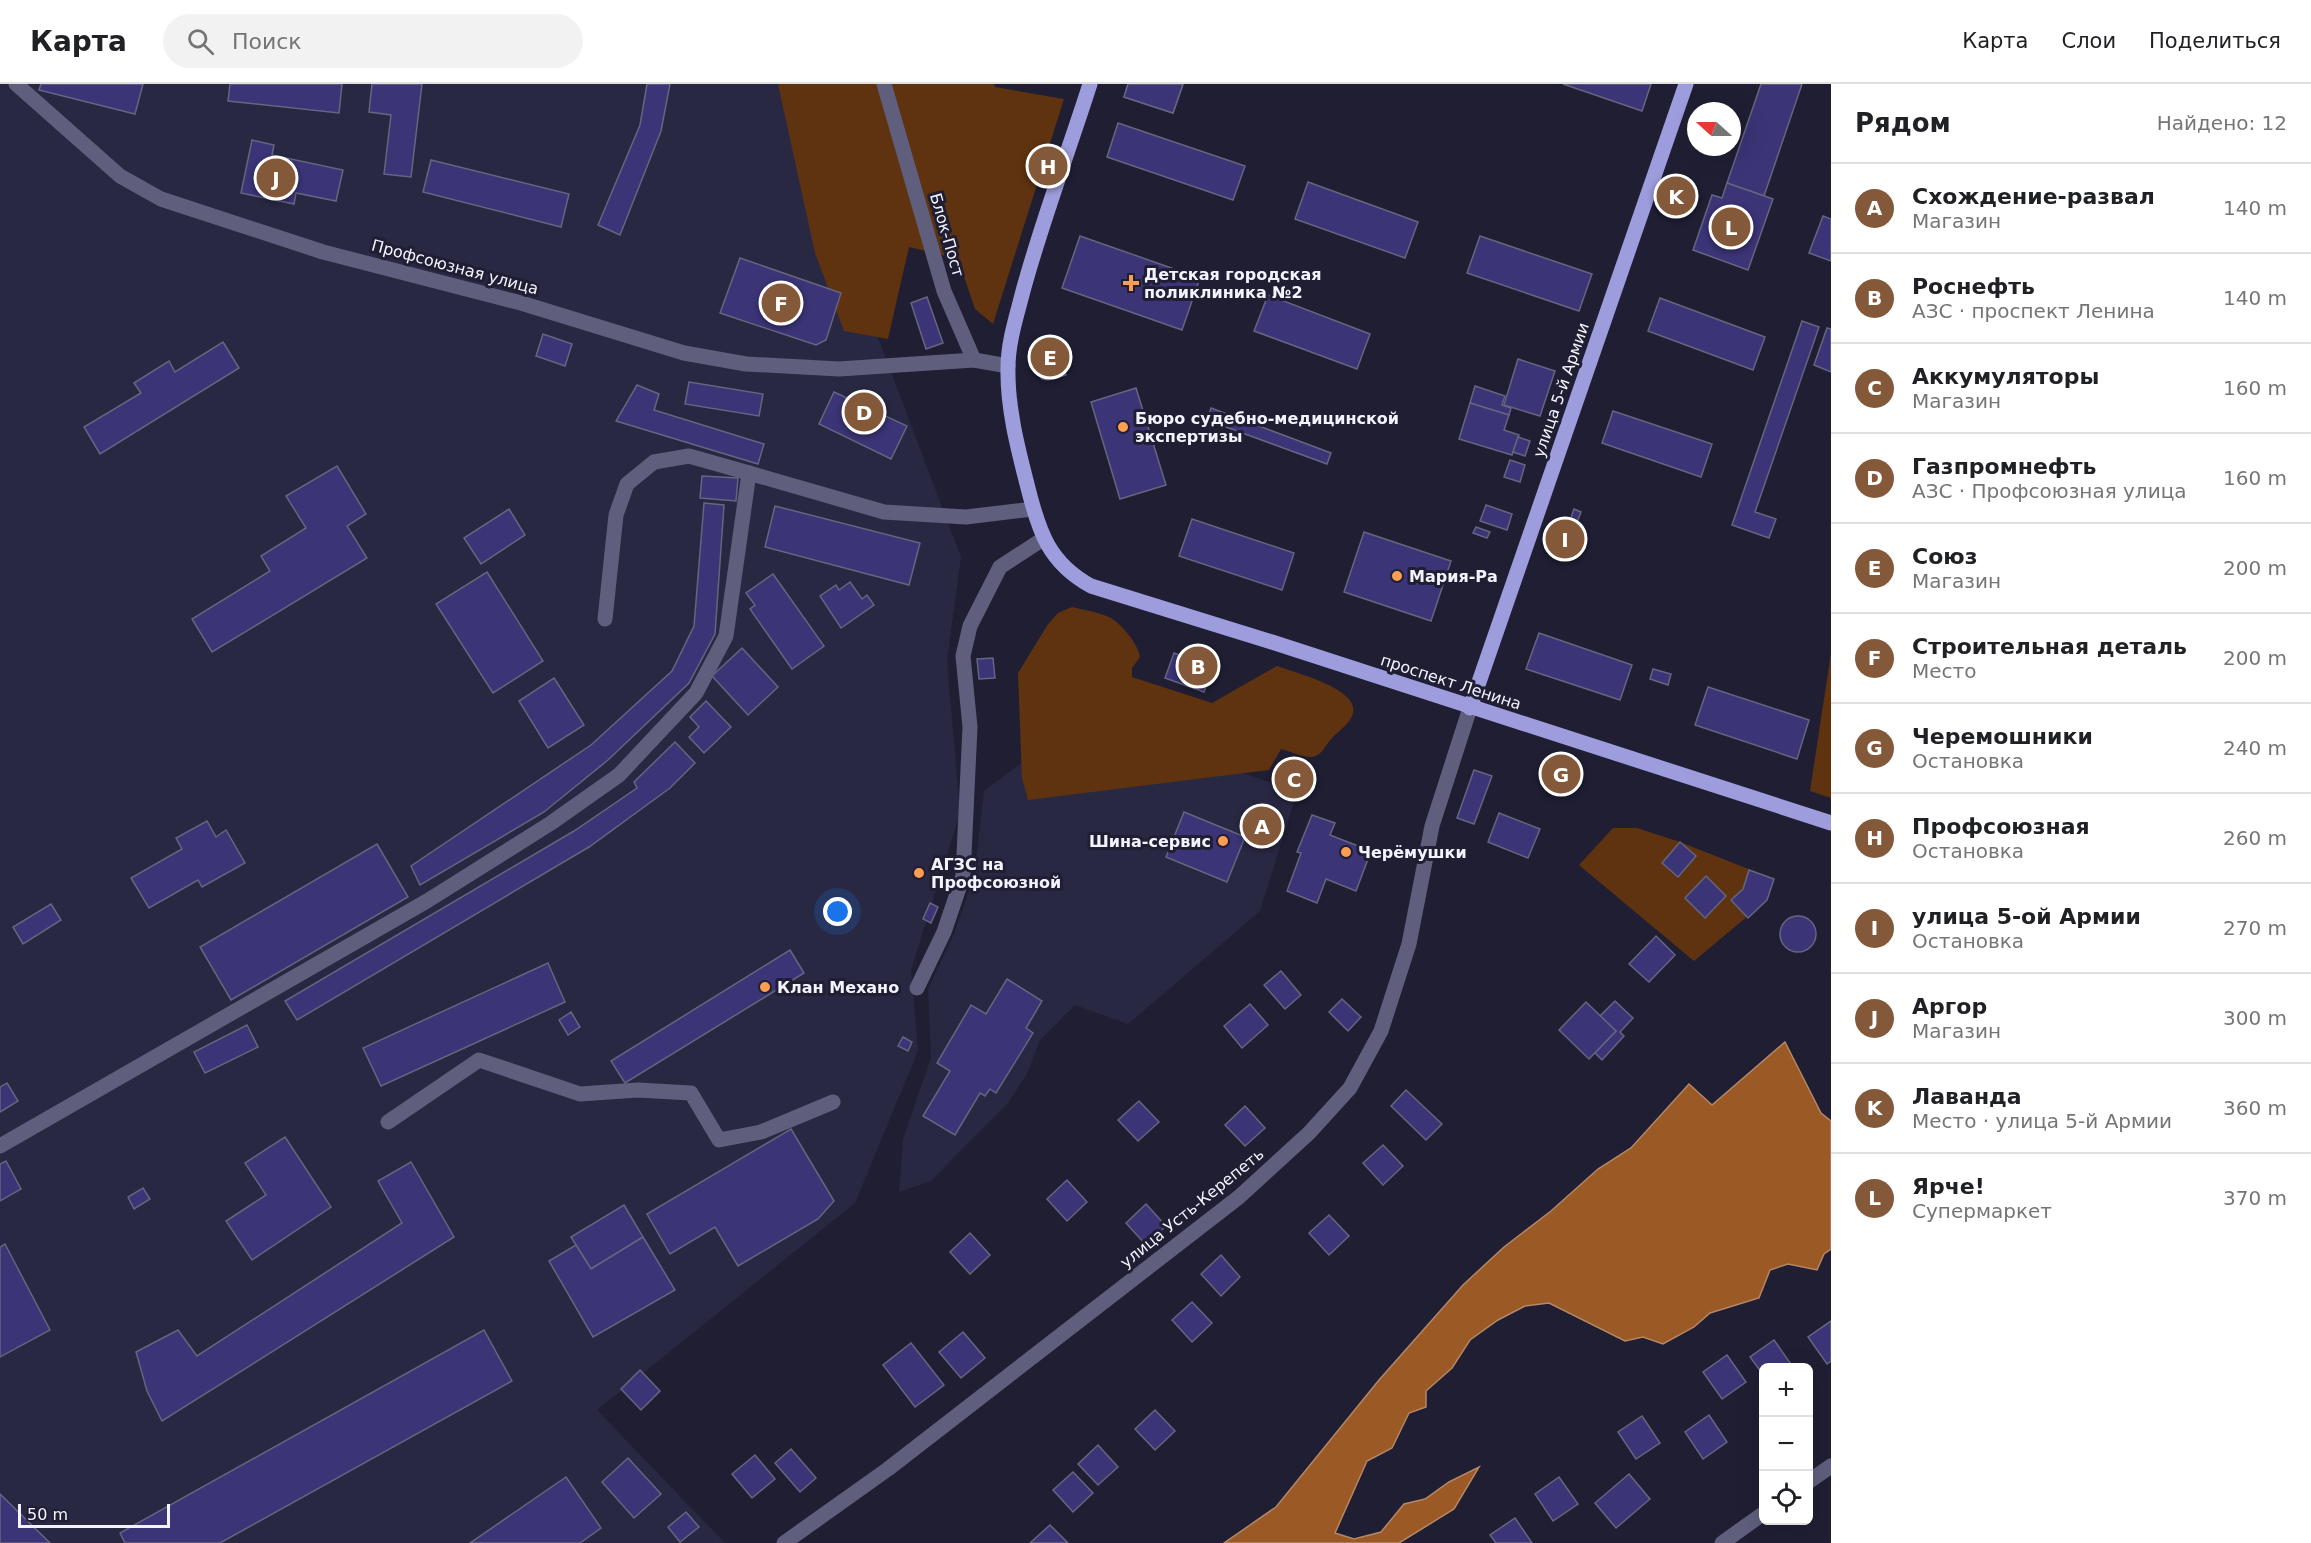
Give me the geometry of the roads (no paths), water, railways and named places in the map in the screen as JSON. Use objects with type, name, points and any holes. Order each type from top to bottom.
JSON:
[{"type":"main road","points":[[1043,539],[1016,442],[1008,366],[1017,314],[1028,272],[1090,84]]},
{"type":"main road","name":"улица 5-й Армии","points":[[1470,708],[1686,84]]},
{"type":"main road","name":"проспект Ленина","points":[[1043,539],[1064,568],[1091,586],[1275,643],[1831,823]]},
{"type":"street","name":"Профсоюзная улица","points":[[16,84],[120,176],[161,199],[323,252],[521,303],[694,355],[746,364],[839,369],[974,360]]},
{"type":"street","name":"Блок-Пост","points":[[884,84],[944,291],[974,360]]},
{"type":"street","points":[[974,360],[1008,366]]},
{"type":"street","points":[[605,619],[616,515],[627,484],[654,462],[689,456],[884,512],[966,517],[1033,509]]},
{"type":"street","points":[[0,1146],[427,902],[551,823],[619,775],[696,693],[726,636],[749,473]]},
{"type":"street","points":[[917,988],[944,932],[963,876],[970,727],[963,656],[970,626],[1000,567],[1043,539]]},
{"type":"street","name":"улица Усть-Керепеть","points":[[784,1543],[888,1469],[1239,1197],[1309,1133],[1350,1088],[1381,1031],[1406,954],[1432,825],[1470,708]]},
{"type":"street","points":[[388,1122],[479,1060],[580,1094],[638,1090],[691,1093],[719,1140],[761,1132],[832,1102]]},
{"type":"street","points":[[1813,1479],[1831,1466]]},
{"type":"street","points":[[1722,1543],[1759,1517]]},
{"type":"place","name":"Профсоюзная","points":[[1048,166]]},
{"type":"place","name":"Аргор","points":[[276,178]]},
{"type":"place","name":"Лаванда","points":[[1676,196]]},
{"type":"place","name":"Ярче!","points":[[1731,227]]},
{"type":"place","name":"Детская городская поликлиника №2","points":[[1131,283]]},
{"type":"place","name":"Строительная деталь","points":[[781,303]]},
{"type":"place","name":"Союз","points":[[1050,357]]},
{"type":"place","name":"Газпромнефть","points":[[864,412]]},
{"type":"place","name":"Бюро судебно-медицинской экспертизы","points":[[1123,427]]},
{"type":"place","name":"улица 5-ой Армии","points":[[1565,539]]},
{"type":"place","name":"Мария-Ра","points":[[1397,576]]},
{"type":"place","name":"Роснефть","points":[[1198,666]]},
{"type":"place","name":"Черемошники","points":[[1561,774]]},
{"type":"place","name":"Аккумуляторы","points":[[1294,779]]},
{"type":"place","name":"Схождение-развал","points":[[1262,826]]},
{"type":"place","name":"Шина-сервис","points":[[1223,841]]},
{"type":"place","name":"Черёмушки","points":[[1346,852]]},
{"type":"place","name":"АГЗС на Профсоюзной","points":[[919,873]]},
{"type":"place","name":"Клан Механо","points":[[765,987]]}]
